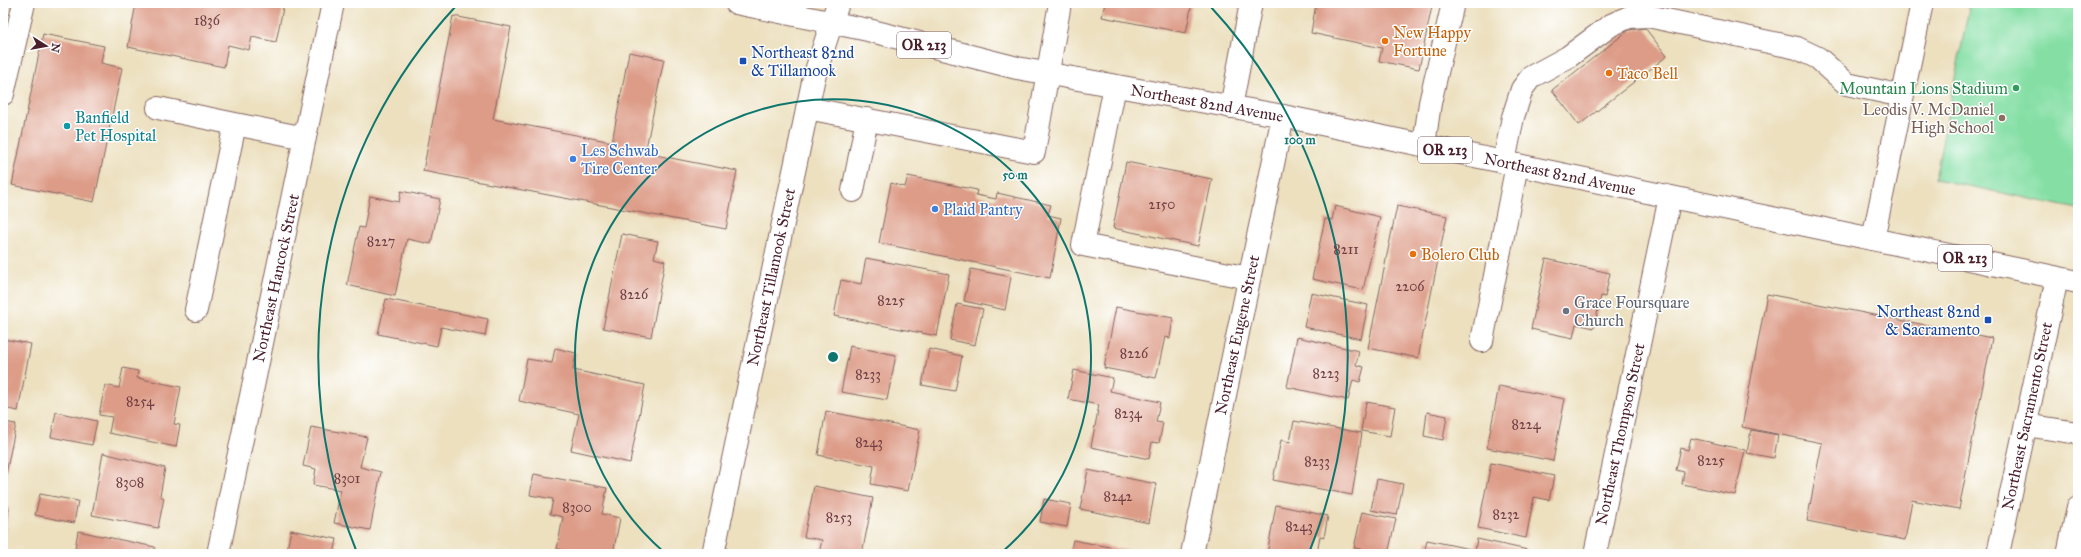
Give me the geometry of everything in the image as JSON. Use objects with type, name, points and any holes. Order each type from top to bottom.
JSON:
[{"type":"street","points":[[3,94],[24,3]]},
{"type":"street","name":"Northeast Hancock Street","points":[[218,554],[333,3]]},
{"type":"street","name":"Northeast 82nd Avenue","points":[[736,3],[834,13],[1017,68],[1283,116],[2078,282]]},
{"type":"street","points":[[807,108],[1034,152],[1049,74],[1060,3]]},
{"type":"street","points":[[1232,107],[1251,3]]},
{"type":"street","points":[[1424,146],[1430,103],[1453,3]]},
{"type":"street","points":[[1873,239],[1922,3]]},
{"type":"street","name":"Northeast Tillamook Street","points":[[712,554],[807,108],[814,77],[834,13]]},
{"type":"street","points":[[1482,341],[1510,164],[1518,103],[1522,89],[1532,77],[1568,57],[1612,25],[1629,17],[1648,16],[1797,48],[1818,58],[1847,84],[1902,96]]},
{"type":"street","points":[[1115,86],[1083,245],[1249,278]]},
{"type":"street","points":[[158,108],[305,138]]},
{"type":"street","name":"Northeast Eugene Street","points":[[1192,554],[1283,116]]},
{"type":"street","points":[[853,191],[868,119]]},
{"type":"street","points":[[196,310],[235,124]]},
{"type":"street","name":"Northeast Thompson Street","points":[[1595,554],[1670,197]]},
{"type":"street","name":"Northeast Sacramento Street","points":[[1998,554],[2057,278]]},
{"type":"street","points":[[2026,425],[2078,433]]},
{"type":"street","points":[[2068,554],[2078,506]]},
{"type":"green space","name":"Mountain Lions Stadium","points":[[1970,3],[2078,3],[2078,209],[1935,179]]},
{"type":"building","points":[[136,3],[284,3],[276,42],[252,37],[249,50],[228,45],[224,67],[128,47]]},
{"type":"building","points":[[1105,3],[1192,3],[1186,33],[1102,17]]},
{"type":"building","name":"New Happy Fortune","points":[[1316,3],[1420,3],[1432,6],[1419,69],[1379,61],[1382,48],[1311,33]]},
{"type":"building","points":[[453,16],[511,27],[493,119],[612,142],[629,52],[664,59],[645,153],[737,171],[726,229],[423,171]]},
{"type":"building","name":"Taco Bell","points":[[1645,28],[1667,56],[1579,125],[1552,90],[1629,30]]},
{"type":"building","name":"Banfield Pet Hospital","points":[[43,34],[104,46],[101,63],[122,68],[94,202],[12,185]]},
{"type":"building","points":[[1126,162],[1212,179],[1198,246],[1113,228]]},
{"type":"building","points":[[908,176],[977,190],[976,195],[996,199],[997,193],[1051,205],[1048,215],[1061,218],[1050,278],[879,243],[891,183],[905,187]]},
{"type":"building","points":[[401,191],[440,199],[431,244],[407,239],[395,296],[347,285],[359,227],[364,228],[370,196],[399,202]]},
{"type":"building","points":[[1335,206],[1380,217],[1363,290],[1312,279],[1325,219],[1332,220]]},
{"type":"building","name":"Bolero Club","points":[[1397,206],[1447,216],[1418,358],[1368,348]]},
{"type":"building","points":[[622,234],[658,241],[654,258],[665,261],[651,337],[603,328]]},
{"type":"building","points":[[866,258],[949,274],[937,336],[834,316],[841,280],[861,284]]},
{"type":"building","name":"Grace Foursquare Church","points":[[1546,259],[1610,273],[1605,297],[1601,296],[1594,328],[1576,324],[1573,338],[1531,329]]},
{"type":"building","points":[[971,269],[1011,277],[1005,310],[964,301]]},
{"type":"building","points":[[1311,293],[1368,305],[1361,339],[1304,327]]},
{"type":"building","points":[[1767,294],[1992,338],[1959,509],[1912,500],[1905,540],[1807,521],[1822,443],[1742,427]]},
{"type":"building","points":[[386,299],[488,319],[485,336],[441,327],[437,346],[378,334]]},
{"type":"building","points":[[957,304],[983,309],[975,345],[950,340]]},
{"type":"building","points":[[1116,307],[1173,318],[1170,338],[1165,337],[1156,378],[1104,368]]},
{"type":"building","points":[[1297,337],[1359,351],[1356,365],[1364,367],[1360,382],[1353,380],[1348,400],[1287,387]]},
{"type":"building","points":[[3,339],[31,344],[18,411],[3,408]]},
{"type":"building","points":[[850,346],[896,355],[887,400],[841,392]]},
{"type":"building","points":[[555,348],[576,353],[573,370],[645,385],[630,463],[571,450],[579,414],[519,401],[527,359],[552,363]]},
{"type":"building","points":[[929,349],[962,356],[955,391],[922,385]]},
{"type":"building","points":[[123,368],[138,371],[137,378],[181,387],[174,424],[180,425],[176,447],[109,433],[112,417],[99,415],[105,385],[119,388]]},
{"type":"building","points":[[1074,370],[1113,378],[1110,391],[1160,402],[1156,422],[1163,423],[1159,443],[1152,442],[1149,459],[1091,447],[1099,405],[1068,399]]},
{"type":"building","points":[[1499,386],[1565,399],[1553,461],[1487,448]]},
{"type":"building","points":[[1366,402],[1395,407],[1390,436],[1361,431]]},
{"type":"building","points":[[826,411],[920,430],[908,491],[871,484],[874,466],[818,455]]},
{"type":"building","points":[[56,412],[97,421],[92,445],[51,437]]},
{"type":"building","points":[[1427,412],[1447,416],[1443,440],[1424,436]]},
{"type":"building","points":[[1294,421],[1362,433],[1352,495],[1273,480],[1281,440],[1290,442]]},
{"type":"building","points":[[3,422],[16,424],[4,484],[3,484]]},
{"type":"building","points":[[311,427],[367,437],[360,467],[381,472],[370,530],[334,523],[341,490],[313,485],[316,469],[303,466]]},
{"type":"building","points":[[1751,430],[1778,435],[1774,458],[1747,453]]},
{"type":"building","points":[[1691,438],[1745,450],[1735,495],[1682,484],[1684,472],[1676,470],[1681,448],[1688,450]]},
{"type":"building","points":[[103,453],[165,468],[160,496],[164,498],[158,528],[92,515]]},
{"type":"building","points":[[1491,463],[1554,476],[1549,500],[1534,497],[1526,538],[1478,528]]},
{"type":"building","points":[[1088,470],[1156,484],[1149,523],[1080,509]]},
{"type":"building","points":[[534,474],[607,488],[602,514],[620,518],[613,554],[582,554],[557,549],[563,517],[550,514],[553,499],[530,495]]},
{"type":"building","points":[[1377,479],[1403,484],[1397,515],[1371,510]]},
{"type":"building","points":[[814,486],[873,498],[862,554],[819,554],[822,540],[804,537]]},
{"type":"building","points":[[40,494],[78,501],[74,523],[35,515]]},
{"type":"building","points":[[1044,499],[1071,504],[1067,527],[1040,522]]},
{"type":"building","points":[[1276,505],[1328,516],[1324,537],[1320,536],[1317,554],[1267,554]]},
{"type":"building","points":[[3,507],[9,508],[4,537],[3,537]]},
{"type":"building","points":[[1362,512],[1396,519],[1388,554],[1354,548]]},
{"type":"building","points":[[291,530],[337,539],[334,554],[286,554]]},
{"type":"building","points":[[78,531],[155,547],[154,554],[74,554]]},
{"type":"building","points":[[1477,539],[1528,550],[1527,554],[1424,554],[1427,540],[1475,550]]},
{"type":"building","points":[[1073,540],[1136,552],[1136,554],[1070,554]]},
{"type":"place","name":"New Happy Fortune","points":[[1385,41]]},
{"type":"place","name":"Northeast 82nd & Tillamook","points":[[743,61]]},
{"type":"place","name":"Taco Bell","points":[[1609,73]]},
{"type":"place","name":"Mountain Lions Stadium","points":[[2016,88]]},
{"type":"place","name":"Leodis V. McDaniel High School","points":[[2002,118]]},
{"type":"place","name":"Banfield Pet Hospital","points":[[67,126]]},
{"type":"place","name":"Les Schwab Tire Center","points":[[573,159]]},
{"type":"place","name":"Plaid Pantry","points":[[935,209]]},
{"type":"place","name":"Bolero Club","points":[[1413,254]]},
{"type":"place","name":"Grace Foursquare Church","points":[[1566,311]]},
{"type":"place","name":"Northeast 82nd & Sacramento","points":[[1988,320]]}]
